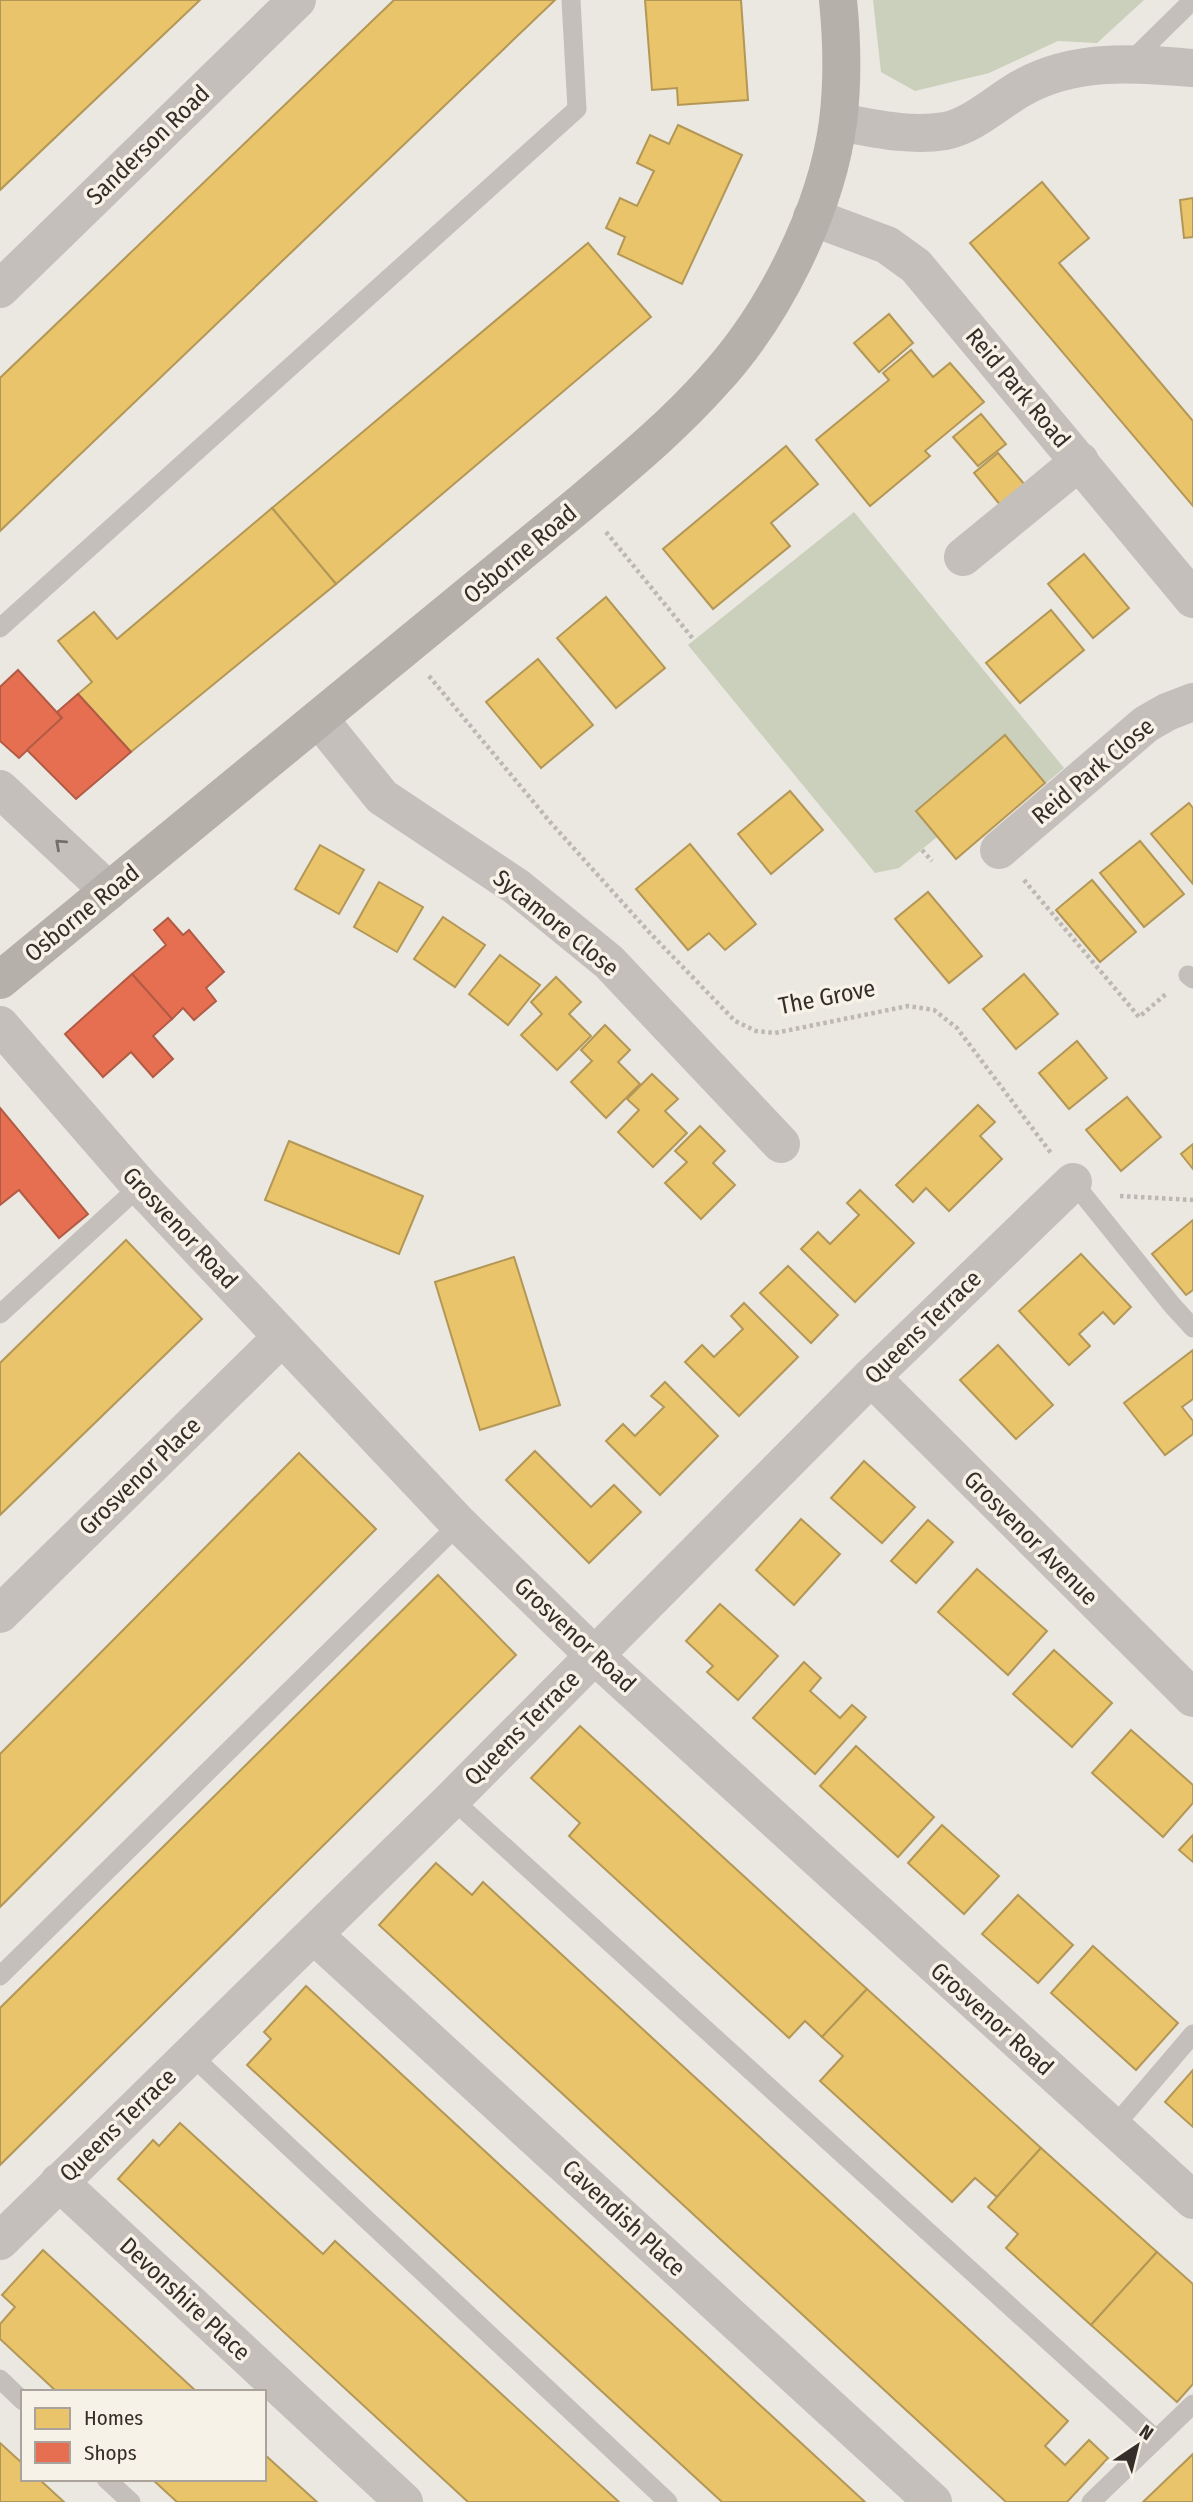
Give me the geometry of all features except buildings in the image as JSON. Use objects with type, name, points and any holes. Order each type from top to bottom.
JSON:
[{"type":"main road","name":"Osborne Road","points":[[0,980],[581,503],[652,443],[715,380],[770,303],[794,260],[828,172],[838,122],[841,50],[838,0]]},
{"type":"street","name":"Sanderson Road","points":[[0,289],[297,0]]},
{"type":"street","points":[[838,122],[893,131],[948,131],[1022,88],[1079,68],[1130,62],[1193,68]]},
{"type":"street","name":"Reid Park Road","points":[[812,217],[887,245],[916,266],[1193,599]]},
{"type":"street","points":[[963,557],[1080,461]]},
{"type":"street","name":"Reid Park Close","points":[[999,850],[1146,724],[1193,702]]},
{"type":"street","name":"Sycamore Close","points":[[319,719],[382,797],[517,887],[609,962],[781,1144]]},
{"type":"street","points":[[0,789],[109,891]]},
{"type":"street","name":"Grosvenor Road","points":[[0,1025],[140,1186],[459,1524],[594,1655],[1193,2200]]},
{"type":"street","name":"Queens Terrace","points":[[0,2242],[453,1798],[871,1377],[1078,1188]]},
{"type":"street","name":"Grosvenor Place","points":[[0,1614],[281,1338]]},
{"type":"street","name":"Grosvenor Avenue","points":[[871,1377],[1193,1698]]},
{"type":"street","name":"Cavendish Place","points":[[314,1935],[933,2502]]},
{"type":"street","name":"Devonshire Place","points":[[59,2182],[404,2502]]},
{"type":"lane","points":[[0,628],[577,109],[571,0]]},
{"type":"lane","points":[[1130,62],[1193,0]]},
{"type":"lane","points":[[0,1314],[140,1186]]},
{"type":"lane","points":[[1078,1188],[1193,1328]]},
{"type":"lane","points":[[0,1976],[459,1524]]},
{"type":"lane","points":[[453,1798],[1156,2440]]},
{"type":"lane","points":[[1112,2129],[1193,2034]]},
{"type":"lane","points":[[190,2054],[668,2502]]},
{"type":"lane","points":[[0,2379],[21,2399]]},
{"type":"lane","points":[[1091,2502],[1193,2404]]},
{"type":"lane","points":[[108,2481],[131,2502]]},
{"type":"path","points":[[581,503],[694,640]]},
{"type":"path","name":"The Grove","points":[[406,648],[551,823],[649,932],[735,1021],[756,1031],[775,1034],[908,1006],[934,1010],[957,1028],[1078,1188]]},
{"type":"path","points":[[922,850],[932,861]]},
{"type":"path","points":[[999,850],[1139,1017],[1191,977]]},
{"type":"path","points":[[1078,1188],[1193,1200]]},
{"type":"green space","points":[[873,0],[1144,0],[1097,43],[1058,41],[989,73],[915,91],[881,72]]},
{"type":"green space","points":[[854,512],[1064,768],[956,859],[937,837],[899,868],[875,873],[688,645]]}]
